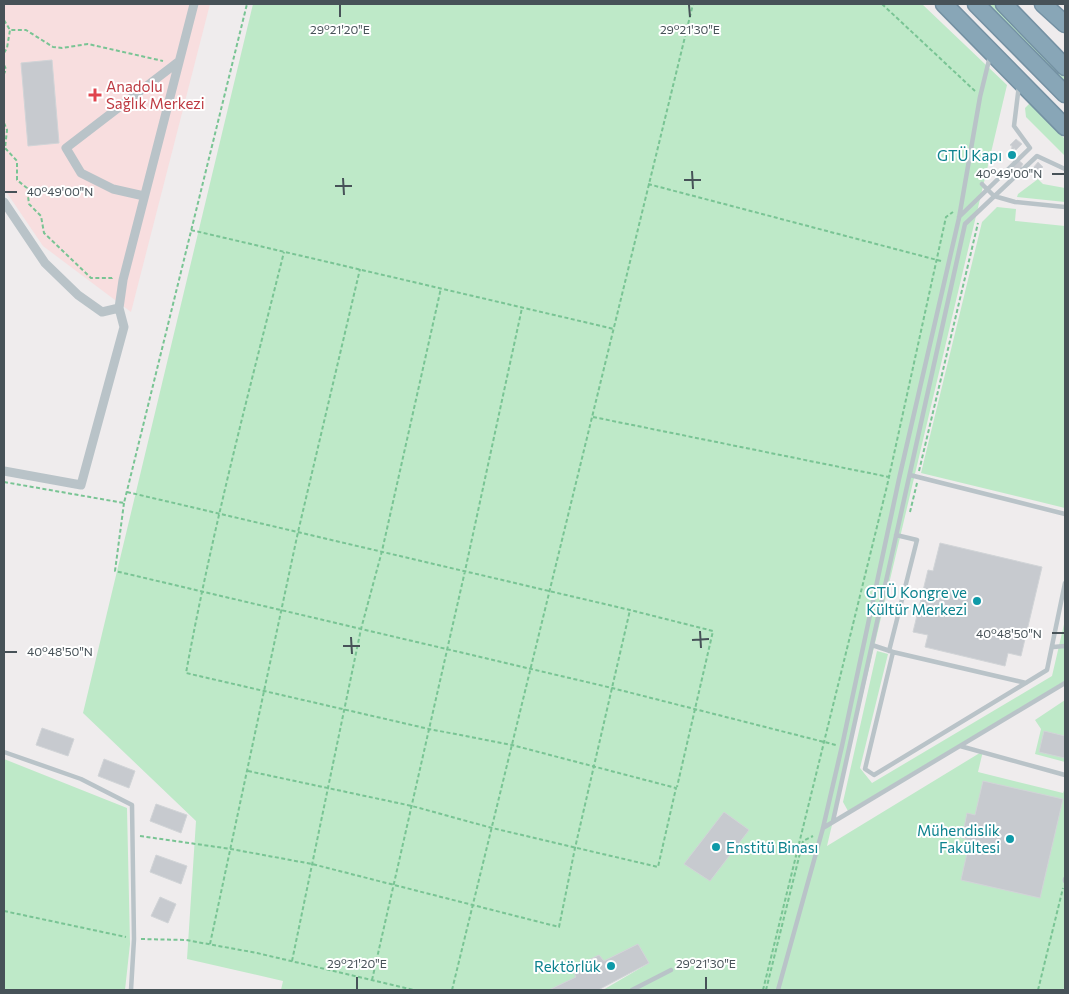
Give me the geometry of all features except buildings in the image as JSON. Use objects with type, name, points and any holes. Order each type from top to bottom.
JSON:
[{"type":"highway","points":[[944,4],[1065,127]]},
{"type":"highway","points":[[976,4],[1065,94]]},
{"type":"highway","points":[[1004,4],[1065,67]]},
{"type":"highway","points":[[1043,4],[1065,24]]},
{"type":"highway","points":[[1044,45],[1065,55]]},
{"type":"street","points":[[4,471],[81,485],[124,327],[118,308],[123,280],[194,4]]},
{"type":"street","points":[[144,196],[113,189],[82,173],[66,148],[178,62]]},
{"type":"street","points":[[4,202],[45,263],[78,295],[102,312],[118,308]]},
{"type":"lane","points":[[778,990],[822,830],[842,746],[899,479],[959,218],[980,96],[991,52]]},
{"type":"lane","points":[[1019,81],[1014,126],[1037,156],[1065,169]]},
{"type":"lane","points":[[959,218],[1030,148]]},
{"type":"lane","points":[[833,821],[965,224],[1037,156]]},
{"type":"lane","points":[[982,184],[994,196],[1015,202],[1065,207]]},
{"type":"lane","points":[[910,475],[1065,514]]},
{"type":"lane","points":[[896,535],[918,540],[865,769],[874,775],[1047,670],[1065,583]]},
{"type":"lane","points":[[872,645],[891,652],[1026,683]]},
{"type":"lane","points":[[1053,647],[1065,646]]},
{"type":"lane","points":[[822,830],[833,821],[1065,683]]},
{"type":"lane","points":[[960,746],[1065,775]]},
{"type":"lane","points":[[4,752],[81,779],[132,805],[134,939],[131,990]]},
{"type":"lane","points":[[632,990],[671,970]]},
{"type":"path","points":[[247,4],[124,503],[115,571],[612,688],[842,746]]},
{"type":"path","points":[[452,990],[693,4]]},
{"type":"path","points":[[882,4],[980,96]]},
{"type":"path","points":[[4,20],[10,30],[7,48],[4,53]]},
{"type":"path","points":[[10,30],[26,30],[53,46],[62,48],[88,44],[157,60],[178,62]]},
{"type":"path","points":[[4,65],[6,68],[4,74]]},
{"type":"path","points":[[4,99],[4,108]]},
{"type":"path","points":[[648,184],[948,263]]},
{"type":"path","points":[[765,990],[889,477],[946,217],[962,203]]},
{"type":"path","points":[[904,537],[979,220]]},
{"type":"path","points":[[191,230],[614,329]]},
{"type":"path","points":[[284,252],[218,513],[186,672],[429,729],[512,745],[676,788]]},
{"type":"path","points":[[210,944],[298,532],[360,270]]},
{"type":"path","points":[[292,961],[361,629],[382,551],[441,288]]},
{"type":"path","points":[[372,980],[465,571],[522,308]]},
{"type":"path","points":[[593,417],[889,477]]},
{"type":"path","points":[[4,482],[124,503]]},
{"type":"path","points":[[127,492],[713,631],[658,867],[492,828],[412,806],[248,770]]},
{"type":"path","points":[[133,835],[231,849],[312,864],[559,927],[575,848],[630,610]]},
{"type":"path","points":[[765,990],[803,841],[822,830]]},
{"type":"path","points":[[1038,990],[1065,880]]},
{"type":"path","points":[[4,911],[134,939],[186,940],[210,944],[414,990]]},
{"type":"shaded area","name":"Anadolu Sağlık Merkezi","points":[[4,4],[210,4],[131,312],[43,246],[5,190]]},
{"type":"green space","points":[[253,4],[922,4],[1007,85],[827,846],[983,751],[978,772],[1063,793],[1065,787],[1065,986],[1063,990],[603,990],[649,963],[638,944],[604,961],[599,955],[572,968],[576,977],[549,990],[281,990],[283,981],[187,959],[196,821],[83,713]]},
{"type":"green space","points":[[985,4],[994,4],[1065,78],[1065,86]]},
{"type":"green space","points":[[1030,103],[1065,139],[1065,156],[1026,117],[1025,108]]},
{"type":"green space","points":[[1038,179],[1043,184],[1065,188],[1065,202],[1017,197],[1018,194]]},
{"type":"green space","points":[[997,207],[1016,209],[1015,221],[1065,226],[1065,508],[921,473],[982,222]]},
{"type":"green space","points":[[1065,620],[1065,681],[848,811],[843,802],[877,651],[888,654],[860,768],[872,783],[1052,676]]},
{"type":"green space","points":[[1065,700],[1065,762],[1035,754],[1041,729],[1035,720]]},
{"type":"green space","points":[[4,759],[127,808],[130,944],[125,990],[4,990]]},
{"type":"place","name":"Anadolu Sağlık Merkezi","points":[[95,95]]},
{"type":"place","name":"GTÜ Kapı","points":[[1012,155]]},
{"type":"place","name":"GTÜ Kongre ve Kültür Merkezi","points":[[977,601]]},
{"type":"place","name":"Mühendislik Fakültesi","points":[[1010,839]]},
{"type":"place","name":"Enstitü Binası","points":[[716,847]]},
{"type":"place","name":"Rektörlük","points":[[611,966]]}]
